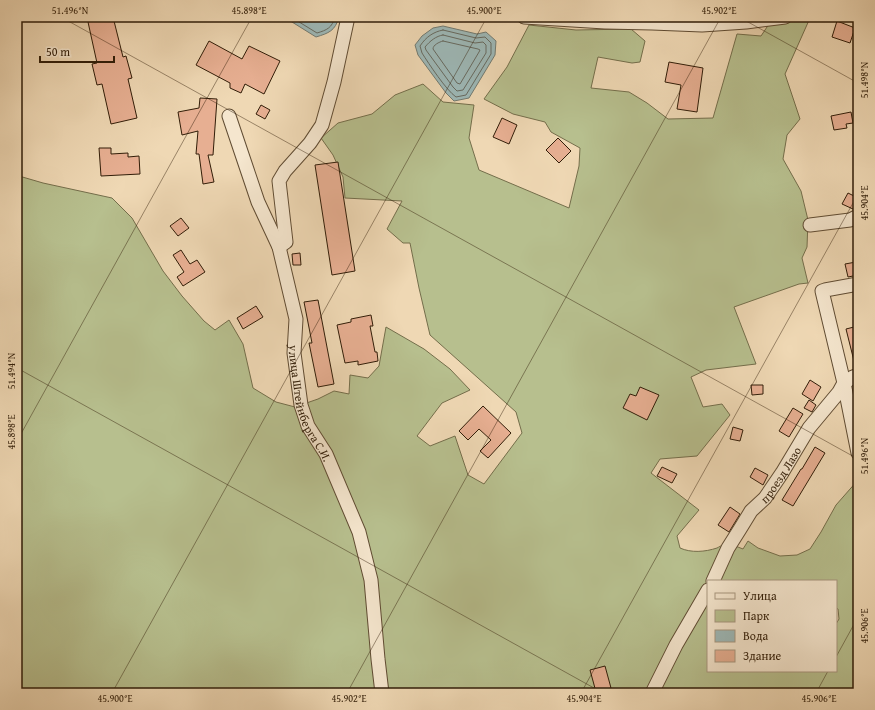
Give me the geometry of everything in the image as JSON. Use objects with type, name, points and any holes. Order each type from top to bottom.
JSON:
[{"type":"street","points":[[279,247],[286,242],[279,181],[285,171],[310,143],[322,125],[334,82],[348,17]]},
{"type":"street","points":[[524,17],[605,22],[702,25],[746,22],[785,17]]},
{"type":"street","name":"улица Штейнберга С.И.","points":[[229,116],[258,202],[279,247],[296,319],[294,353],[302,405],[308,426],[326,454],[359,532],[371,580],[382,693]]},
{"type":"street","points":[[810,225],[850,220],[858,216]]},
{"type":"street","points":[[858,284],[822,291],[844,384],[858,453]]},
{"type":"street","name":"проезд Лазо","points":[[712,580],[728,548],[751,511],[765,498],[809,428],[840,392],[844,384],[858,375]]},
{"type":"street","points":[[652,693],[676,645],[707,592]]},
{"type":"green space","points":[[810,18],[785,74],[800,119],[787,135],[783,159],[801,191],[808,220],[807,247],[802,258],[808,283],[799,284],[734,307],[756,364],[706,370],[691,377],[703,407],[722,404],[730,415],[697,456],[660,459],[651,473],[699,510],[677,536],[680,548],[689,551],[703,551],[717,548],[725,544],[743,549],[748,541],[758,548],[780,556],[797,555],[810,549],[836,505],[858,480],[858,693],[17,693],[17,182],[19,176],[43,183],[112,198],[132,218],[163,271],[204,321],[215,330],[229,320],[243,344],[253,388],[276,402],[295,407],[318,399],[334,391],[349,394],[350,375],[368,378],[379,366],[386,327],[424,349],[450,369],[470,390],[442,403],[417,436],[430,446],[455,436],[468,475],[484,484],[522,433],[516,412],[430,335],[410,243],[403,243],[387,229],[402,201],[345,198],[343,177],[333,155],[321,138],[338,123],[372,114],[395,95],[423,84],[443,102],[474,105],[469,138],[479,170],[569,208],[579,166],[580,148],[551,132],[545,122],[513,114],[484,99],[507,67],[529,25],[576,30],[631,29],[645,41],[640,62],[632,63],[598,57],[591,88],[629,92],[647,103],[668,119],[713,118],[737,34],[761,36],[771,21]]},
{"type":"water","points":[[284,17],[339,17],[336,25],[331,31],[316,37]]},
{"type":"water","points":[[443,26],[477,34],[486,32],[496,41],[495,55],[469,98],[454,101],[446,93],[418,55],[415,45],[422,36],[433,28]]},
{"type":"building","points":[[113,17],[123,57],[126,56],[132,78],[128,79],[137,118],[111,124],[102,84],[97,85],[92,64],[97,63],[88,22]]},
{"type":"building","points":[[837,21],[855,28],[850,43],[832,37]]},
{"type":"building","points":[[209,41],[242,59],[249,46],[280,61],[264,94],[245,84],[241,93],[230,88],[230,83],[196,65]]},
{"type":"building","points":[[669,62],[703,68],[697,112],[677,109],[681,85],[665,82]]},
{"type":"building","points":[[200,98],[217,99],[213,155],[208,155],[214,182],[203,184],[199,154],[196,154],[198,131],[182,135],[178,112],[199,108]]},
{"type":"building","points":[[261,105],[270,110],[265,119],[256,114]]},
{"type":"building","points":[[851,112],[853,123],[846,124],[847,128],[834,130],[831,116]]},
{"type":"building","points":[[502,118],[517,125],[509,144],[493,137]]},
{"type":"building","points":[[558,138],[571,151],[559,163],[546,150]]},
{"type":"building","points":[[99,148],[111,148],[111,154],[128,153],[128,157],[139,156],[140,174],[101,176]]},
{"type":"building","points":[[338,162],[355,271],[332,275],[315,165]]},
{"type":"building","points":[[848,193],[858,198],[858,208],[853,209],[842,204]]},
{"type":"building","points":[[181,218],[189,228],[178,236],[170,226]]},
{"type":"building","points":[[181,250],[190,264],[197,260],[205,272],[183,286],[177,277],[184,272],[173,255]]},
{"type":"building","points":[[300,253],[301,265],[293,265],[292,254]]},
{"type":"building","points":[[856,262],[858,275],[848,277],[845,264]]},
{"type":"building","points":[[318,300],[334,384],[318,387],[309,343],[312,343],[304,302]]},
{"type":"building","points":[[256,306],[263,317],[243,329],[237,318]]},
{"type":"building","points":[[371,315],[373,326],[370,326],[378,361],[358,365],[358,361],[345,363],[337,325],[351,322],[351,319]]},
{"type":"building","points":[[858,326],[858,365],[855,365],[846,329]]},
{"type":"building","points":[[810,380],[821,387],[813,401],[802,394]]},
{"type":"building","points":[[751,385],[763,385],[763,394],[752,395]]},
{"type":"building","points":[[640,387],[659,395],[647,420],[623,408],[630,394],[636,396]]},
{"type":"building","points":[[809,400],[816,405],[812,412],[804,408]]},
{"type":"building","points":[[483,406],[511,433],[488,458],[480,451],[491,440],[479,429],[468,440],[459,431]]},
{"type":"building","points":[[793,408],[803,414],[789,437],[779,431]]},
{"type":"building","points":[[733,427],[743,430],[740,441],[730,439]]},
{"type":"building","points":[[815,447],[825,453],[793,506],[782,500]]},
{"type":"building","points":[[662,467],[677,474],[672,483],[657,476]]},
{"type":"building","points":[[755,468],[768,475],[763,485],[750,477]]},
{"type":"building","points":[[730,507],[740,514],[729,532],[718,525]]},
{"type":"building","points":[[605,666],[611,688],[596,692],[590,670]]}]
